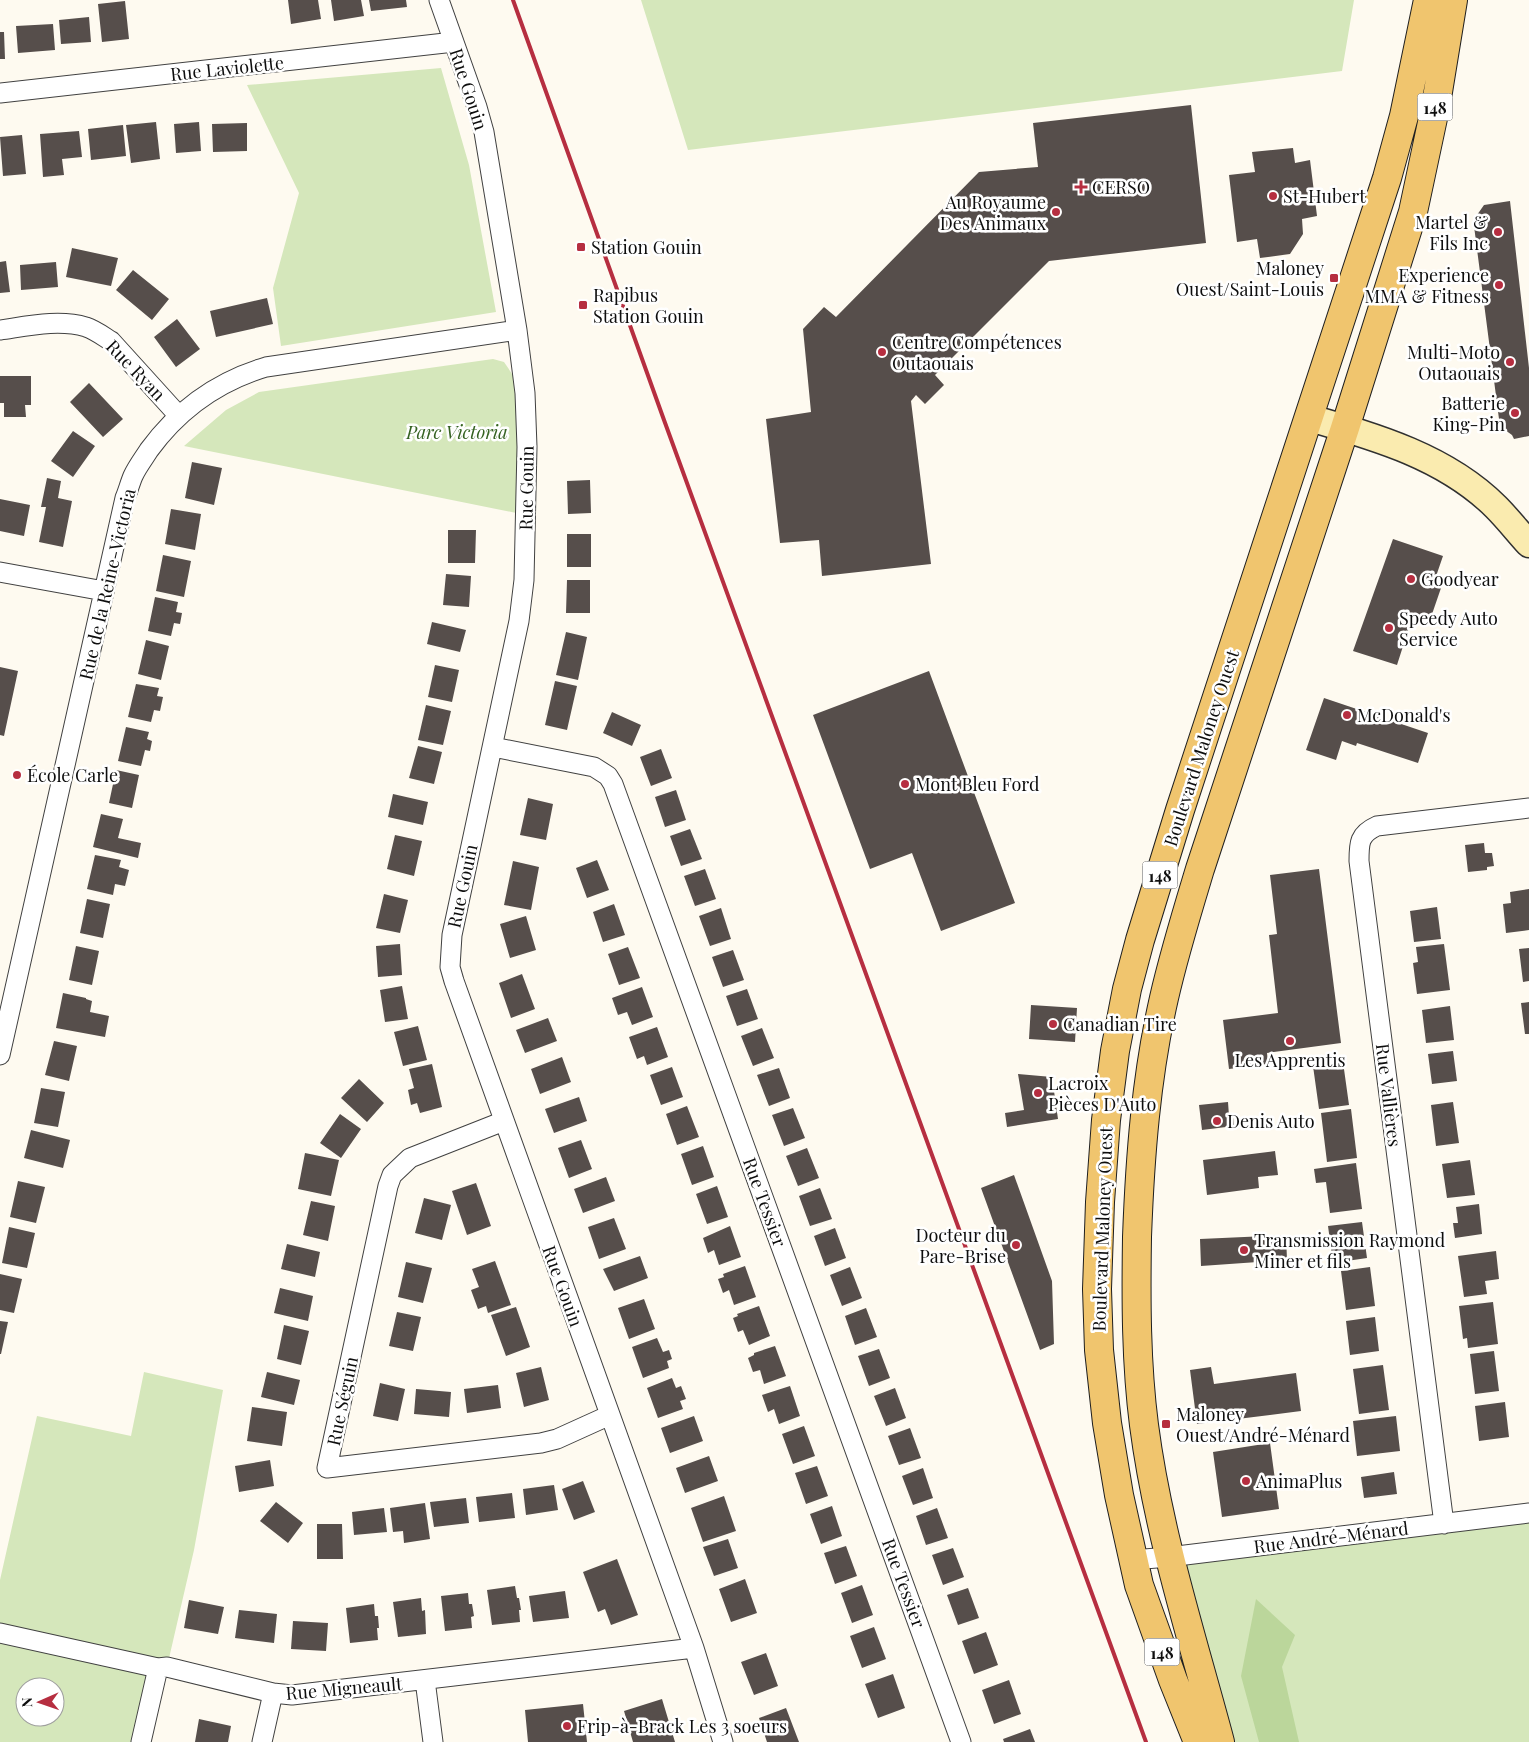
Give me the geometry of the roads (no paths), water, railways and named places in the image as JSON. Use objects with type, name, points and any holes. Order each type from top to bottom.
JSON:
[{"type":"main road","name":"Boulevard Maloney Ouest","points":[[1198,1742],[1172,1680],[1132,1560],[1119,1495],[1108,1424],[1098,1332],[1097,1289],[1100,1202],[1106,1120],[1115,1051],[1127,989],[1177,819],[1310,418],[1387,178],[1404,116],[1428,0]]},
{"type":"main road","name":"Boulevard Maloney Ouest","points":[[1220,1742],[1170,1557],[1150,1466],[1144,1426],[1139,1381],[1136,1289],[1142,1131],[1149,1079],[1164,998],[1195,886],[1345,428],[1413,212],[1436,104],[1453,0]]},
{"type":"street","name":"Rue Gouin","points":[[439,0],[478,107],[490,157],[517,330],[525,393],[527,447],[524,580],[519,621],[452,935],[450,967],[694,1648],[723,1742]]},
{"type":"street","name":"Rue Laviolette","points":[[0,93],[454,42]]},
{"type":"street","name":"Rue Ryan","points":[[0,330],[46,324],[62,324],[87,328],[98,333],[111,341],[179,416]]},
{"type":"street","name":"Rue de la Reine-Victoria","points":[[0,1055],[4,1014],[125,498],[133,475],[156,441],[179,416],[210,391],[246,373],[266,367],[517,330]]},
{"type":"street","points":[[1310,418],[1373,436],[1401,447],[1448,470],[1472,486],[1495,506],[1529,544]]},
{"type":"street","points":[[0,572],[104,591]]},
{"type":"street","name":"Rue Tessier","points":[[493,747],[594,767],[608,776],[613,784],[962,1742]]},
{"type":"street","name":"Rue Vallières","points":[[1444,1524],[1359,849],[1361,837],[1368,830],[1377,826],[1529,808]]},
{"type":"street","name":"Rue Séguin","points":[[504,1121],[410,1158],[392,1175],[388,1186],[327,1468],[541,1443],[558,1439],[610,1415]]},
{"type":"street","name":"Rue André-Ménard","points":[[1132,1560],[1529,1513]]},
{"type":"street","name":"Rue Migneault","points":[[0,1633],[158,1668],[167,1667],[272,1693],[292,1696],[694,1648]]},
{"type":"street","points":[[141,1742],[158,1668]]},
{"type":"street","points":[[425,1680],[433,1742]]},
{"type":"street","points":[[262,1742],[272,1693]]},
{"type":"railway","points":[[513,0],[664,420],[1146,1742]]},
{"type":"place","name":"CERSO","points":[[1081,187]]},
{"type":"place","name":"St-Hubert","points":[[1273,196]]},
{"type":"place","name":"Au Royaume Des Animaux","points":[[1056,212]]},
{"type":"place","name":"Martel & Fils Inc","points":[[1498,232]]},
{"type":"place","name":"Station Gouin","points":[[581,247]]},
{"type":"place","name":"Maloney Ouest/Saint-Louis","points":[[1334,278]]},
{"type":"place","name":"Experience MMA & Fitness","points":[[1499,285]]},
{"type":"place","name":"Rapibus Station Gouin","points":[[583,305]]},
{"type":"place","name":"Centre Compétences Outaouais","points":[[882,352]]},
{"type":"place","name":"Multi-Moto Outaouais","points":[[1510,362]]},
{"type":"place","name":"Batterie King-Pin","points":[[1515,413]]},
{"type":"place","name":"Goodyear","points":[[1411,579]]},
{"type":"place","name":"Speedy Auto Service","points":[[1389,628]]},
{"type":"place","name":"McDonald's","points":[[1347,715]]},
{"type":"place","name":"École Carle","points":[[17,775]]},
{"type":"place","name":"Mont Bleu Ford","points":[[905,784]]},
{"type":"place","name":"Canadian Tire","points":[[1053,1024]]},
{"type":"place","name":"Les Apprentis","points":[[1290,1041]]},
{"type":"place","name":"Lacroix Pièces D'Auto","points":[[1038,1093]]},
{"type":"place","name":"Denis Auto","points":[[1217,1121]]},
{"type":"place","name":"Docteur du Pare-Brise","points":[[1016,1245]]},
{"type":"place","name":"Transmission Raymond Miner et fils","points":[[1244,1250]]},
{"type":"place","name":"Maloney Ouest/André-Ménard","points":[[1166,1424]]},
{"type":"place","name":"AnimaPlus","points":[[1246,1481]]},
{"type":"place","name":"Frip-à-Brack Les 3 soeurs","points":[[567,1726]]},
{"type":"park label","name":"Parc Victoria","points":[[457,432]]}]
